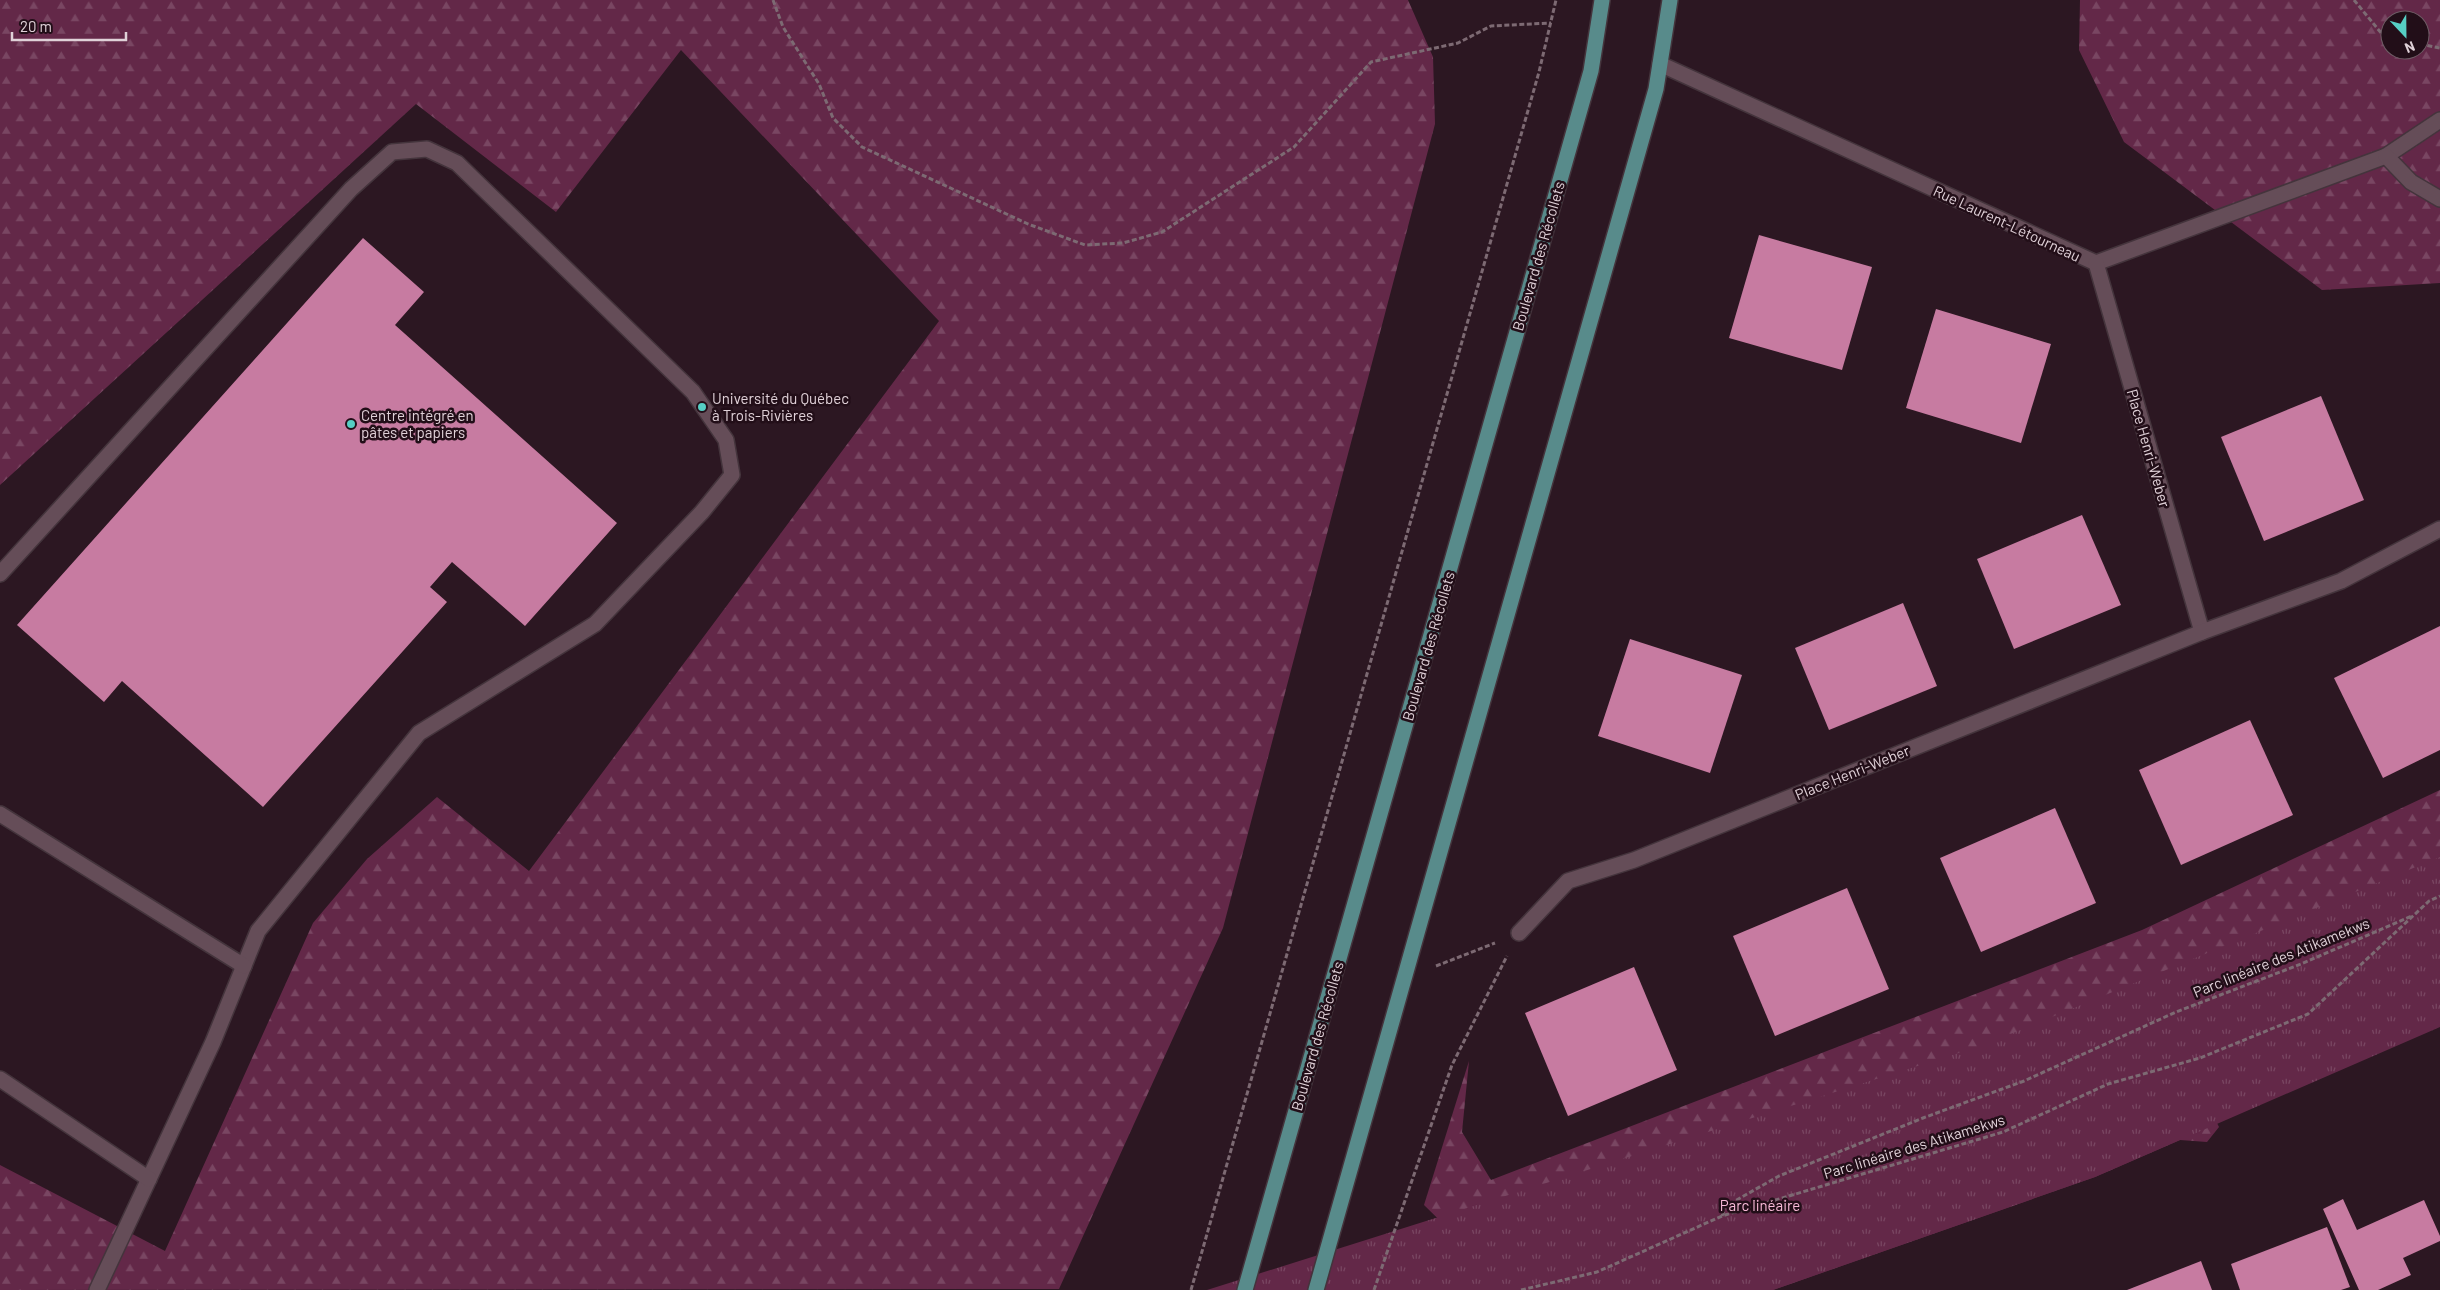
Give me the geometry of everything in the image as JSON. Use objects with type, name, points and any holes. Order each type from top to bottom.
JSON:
[{"type":"main road","name":"Boulevard des Récollets","points":[[1245,1290],[1591,71],[1602,0]]},
{"type":"main road","points":[[1316,1290],[1654,98],[1670,0]]},
{"type":"street","name":"Rue Laurent-Létourneau","points":[[1660,64],[2096,263],[2386,156],[2440,120]]},
{"type":"street","points":[[0,574],[351,189],[392,152],[427,150],[457,162],[693,392],[726,440],[732,475],[702,512],[595,624],[419,733],[258,931],[213,1042],[97,1290]]},
{"type":"street","points":[[2386,156],[2412,182],[2440,199]]},
{"type":"street","name":"Place Henri-Weber","points":[[2096,263],[2202,632]]},
{"type":"street","name":"Place Henri-Weber","points":[[1519,933],[1568,881],[1634,860],[2202,632],[2341,581],[2440,528]]},
{"type":"street","points":[[0,814],[244,966]]},
{"type":"street","points":[[0,1079],[149,1179]]},
{"type":"path","points":[[773,0],[783,27],[820,84],[833,118],[862,148],[1028,224],[1084,245],[1123,243],[1162,232],[1294,147],[1371,62],[1458,43],[1491,26],[1551,23]]},
{"type":"path","points":[[1191,1290],[1540,72],[1556,0]]},
{"type":"path","points":[[2354,0],[2380,32]]},
{"type":"path","name":"Parc linéaire des Atikamekws","points":[[1521,1290],[1597,1272],[1722,1216],[2003,1132],[2108,1084],[2200,1058],[2308,1014],[2429,901],[2440,896]]},
{"type":"path","name":"Parc linéaire des Atikamekws","points":[[1722,1216],[1726,1206],[1779,1176],[1923,1118],[2024,1081],[2176,1012],[2301,964],[2415,914]]},
{"type":"path","points":[[1404,979],[1519,933]]},
{"type":"path","points":[[1374,1290],[1452,1065],[1519,933]]},
{"type":"green space","name":"Université du Québec à Trois-Rivières","points":[[0,0],[1408,0],[1433,57],[1435,124],[1223,928],[1059,1289],[0,1290],[0,1165],[165,1251],[313,923],[367,859],[437,797],[529,871],[939,321],[681,50],[556,212],[416,104],[0,485]]},
{"type":"green space","points":[[2080,0],[2440,0],[2440,283],[2322,290],[2124,142],[2079,50]]},
{"type":"green space","name":"Parc linéaire","points":[[2440,790],[2440,905],[2211,1111],[2219,1127],[2207,1142],[2180,1140],[2095,1177],[1773,1290],[1475,1255],[1424,1205],[1469,1061],[1462,1132],[1491,1180],[2142,930]]},
{"type":"green space","name":"Parc linéaire","points":[[2440,857],[2440,1027],[2095,1177],[1773,1290],[1207,1290],[1984,1045]]},
{"type":"building","points":[[1759,235],[1872,267],[1842,370],[1729,338]]},
{"type":"building","name":"Centre intégré en pâtes et papiers","points":[[363,238],[424,292],[395,325],[617,523],[525,626],[452,562],[430,587],[447,602],[263,807],[122,681],[104,702],[17,625]]},
{"type":"building","points":[[1936,309],[2051,344],[2021,443],[1906,408]]},
{"type":"building","points":[[2321,396],[2364,500],[2264,541],[2221,437]]},
{"type":"building","points":[[2082,515],[2121,605],[2014,649],[1977,559]]},
{"type":"building","points":[[1903,603],[1937,686],[1829,730],[1795,648]]},
{"type":"building","points":[[2440,626],[2440,750],[2383,778],[2334,678]]},
{"type":"building","points":[[1630,639],[1742,675],[1710,773],[1598,736]]},
{"type":"building","points":[[2250,720],[2293,815],[2181,865],[2139,770]]},
{"type":"building","points":[[2055,808],[2096,903],[1981,952],[1940,858]]},
{"type":"building","points":[[1847,888],[1889,989],[1775,1036],[1733,936]]},
{"type":"building","points":[[1634,967],[1677,1070],[1568,1116],[1525,1013]]},
{"type":"building","points":[[2343,1199],[2357,1230],[2424,1200],[2440,1236],[2440,1241],[2403,1258],[2411,1275],[2378,1290],[2359,1290],[2323,1209]]},
{"type":"building","points":[[2327,1227],[2350,1287],[2341,1290],[2240,1290],[2231,1264]]},
{"type":"building","points":[[2201,1261],[2212,1290],[2127,1290]]},
{"type":"place","name":"Université du Québec à Trois-Rivières","points":[[702,407]]},
{"type":"place","name":"Centre intégré en pâtes et papiers","points":[[351,424]]}]
